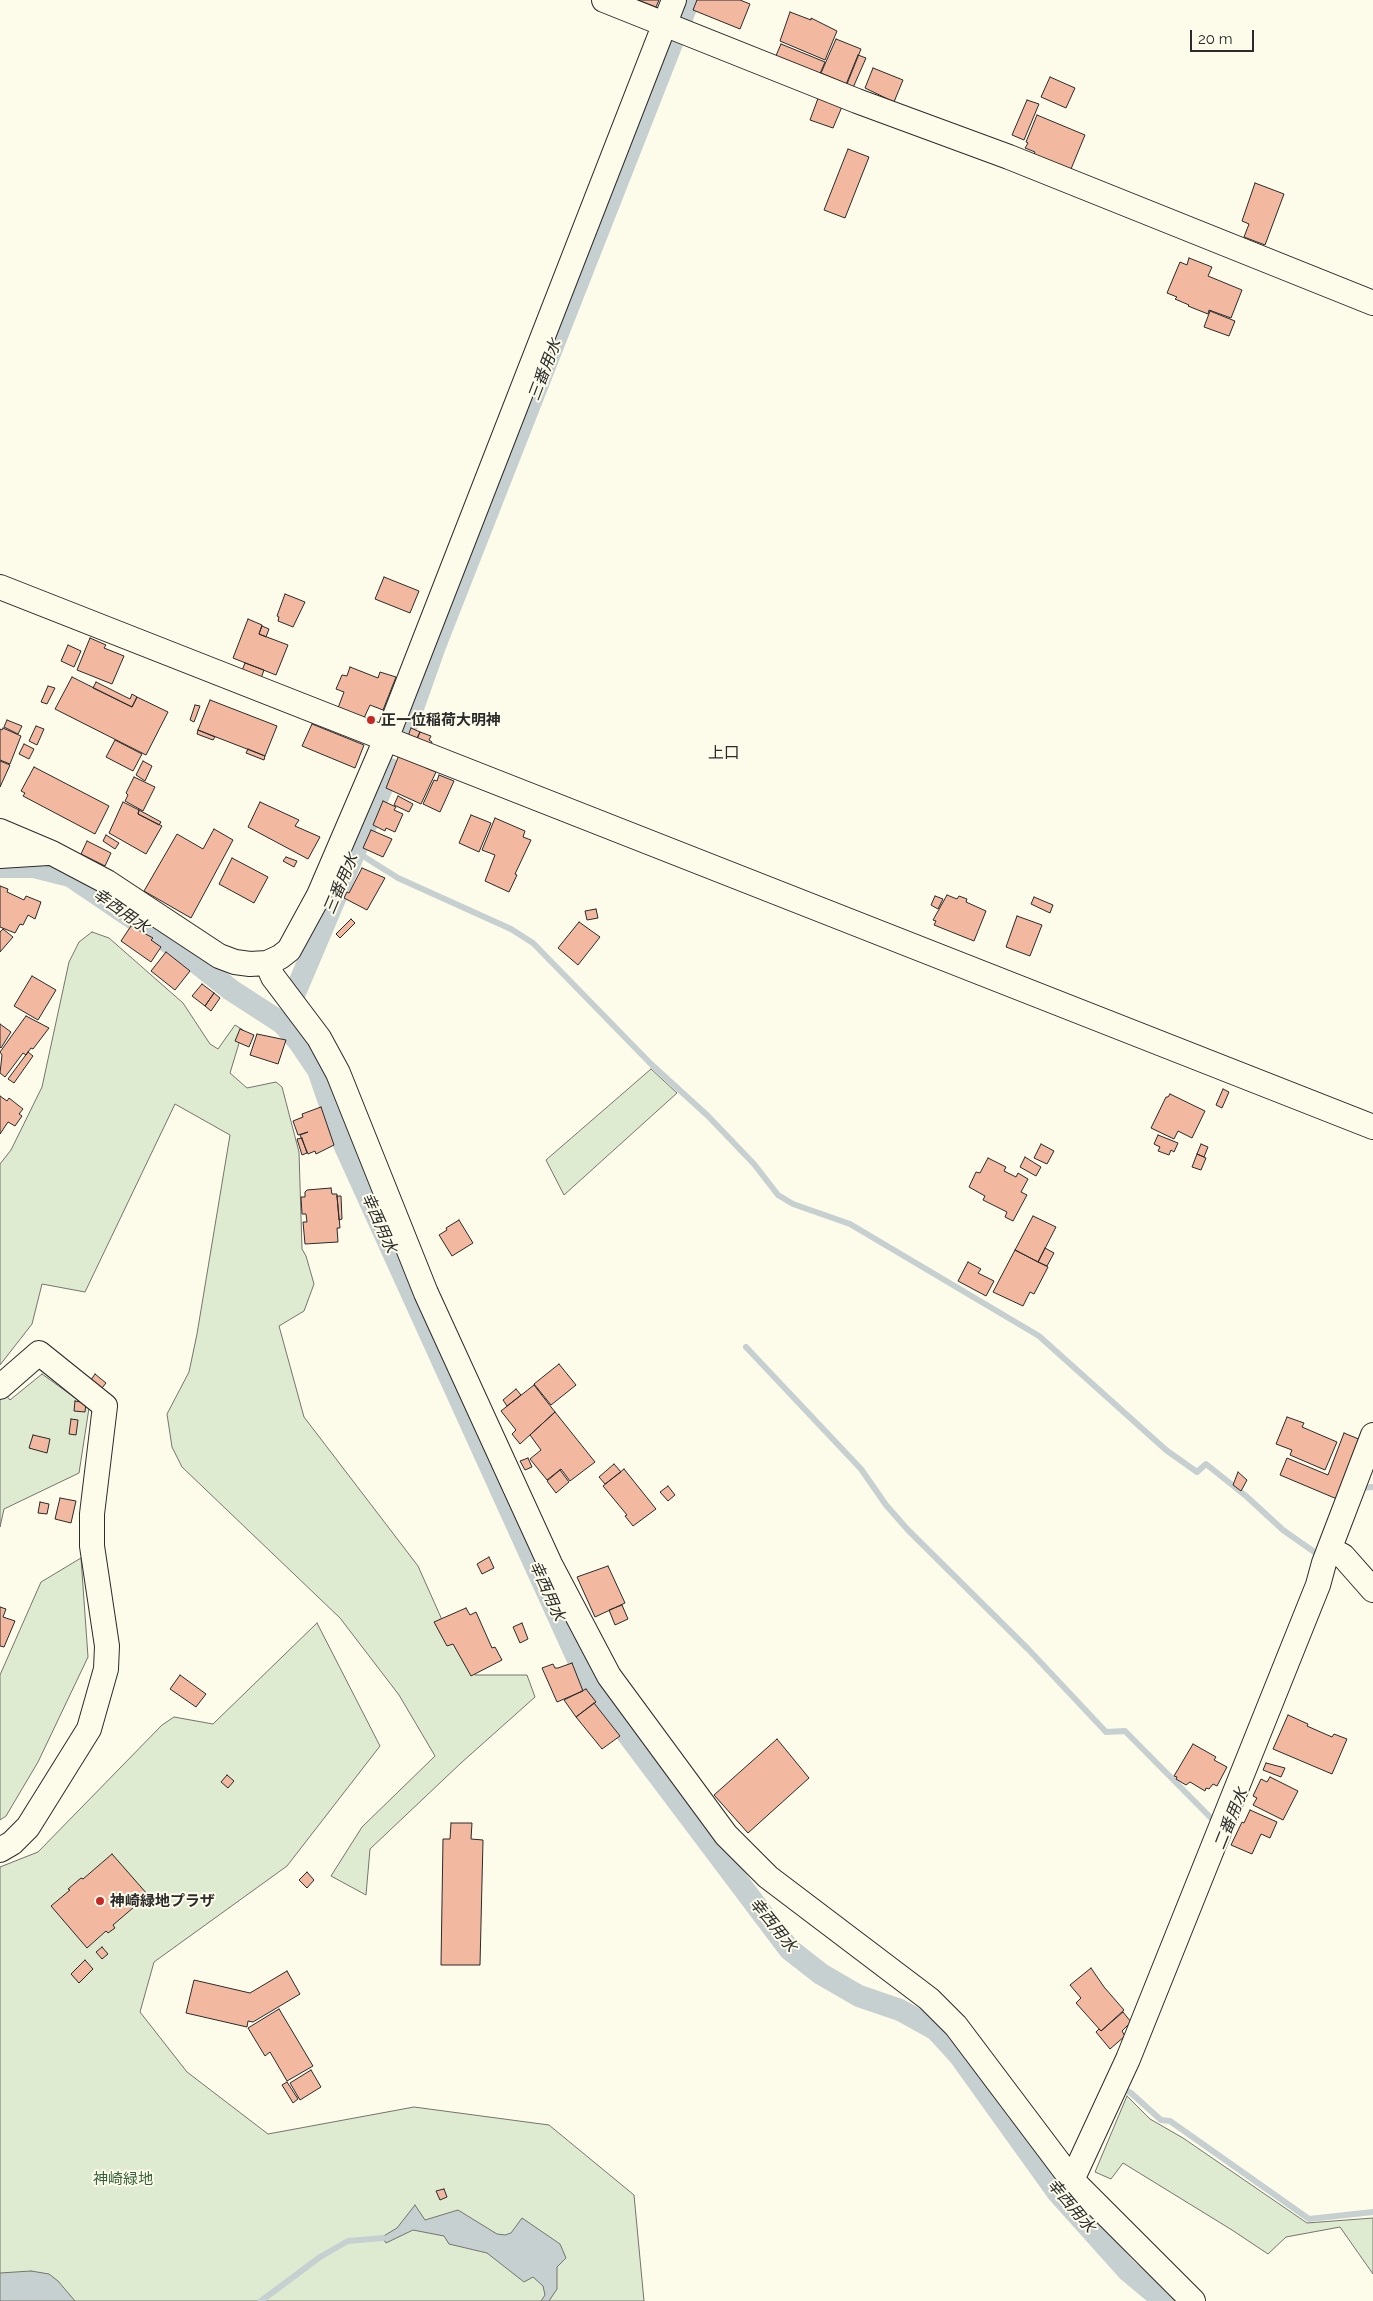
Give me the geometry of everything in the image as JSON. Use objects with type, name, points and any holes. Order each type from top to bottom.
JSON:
[{"type":"street","points":[[604,0],[857,101],[1009,157],[1373,303]]},
{"type":"street","points":[[0,831],[52,853],[107,882],[219,956],[235,962],[250,964],[267,963],[289,950],[319,895],[386,739],[674,27],[674,0]]},
{"type":"street","points":[[0,587],[1373,1127]]},
{"type":"street","points":[[0,856],[52,853]]},
{"type":"street","points":[[267,963],[273,977],[319,1038],[338,1073],[426,1293],[550,1564],[601,1662],[674,1766],[726,1835],[768,1877],[929,1999],[956,2026],[1072,2180],[1193,2301]]},
{"type":"street","points":[[0,1386],[39,1353],[105,1406],[92,1514],[92,1546],[107,1646],[106,1669],[89,1729],[28,1827],[0,1850]]},
{"type":"street","points":[[1072,2180],[1128,2059],[1318,1585],[1373,1435]]},
{"type":"street","points":[[1330,1549],[1343,1556],[1373,1590]]},
{"type":"green space","points":[[92,932],[109,938],[183,1003],[210,1044],[218,1049],[235,1025],[243,1030],[230,1073],[247,1088],[276,1082],[282,1087],[299,1152],[302,1249],[306,1256],[314,1284],[304,1311],[279,1326],[304,1417],[418,1566],[451,1640],[475,1675],[527,1675],[535,1697],[461,1763],[370,1849],[366,1895],[331,1876],[362,1827],[435,1756],[399,1695],[340,1618],[182,1467],[172,1447],[167,1414],[189,1372],[230,1135],[175,1104],[85,1292],[42,1284],[32,1324],[0,1365],[0,1164],[11,1150],[42,1087],[69,962],[79,942]]},
{"type":"green space","points":[[651,1069],[677,1093],[564,1195],[546,1160]]},
{"type":"green space","points":[[42,1374],[89,1408],[79,1473],[4,1509],[0,1527],[0,1388],[10,1400]]},
{"type":"green space","points":[[81,1558],[88,1657],[38,1762],[6,1816],[0,1820],[0,1675],[41,1582]]},
{"type":"green space","name":"神崎緑地","points":[[317,1623],[380,1746],[287,1866],[154,1962],[140,2012],[187,2072],[268,2134],[414,2107],[549,2125],[634,2195],[644,2301],[0,2301],[0,1867],[38,1852],[162,1725],[174,1717],[213,1724]]},
{"type":"green space","points":[[1127,2096],[1150,2119],[1183,2138],[1307,2223],[1373,2218],[1373,2274],[1340,2227],[1286,2237],[1268,2254],[1123,2163],[1111,2179],[1095,2172]]},
{"type":"shaded area","points":[[415,2205],[425,2220],[458,2210],[497,2234],[505,2235],[511,2233],[522,2218],[560,2244],[566,2258],[557,2267],[557,2289],[549,2301],[541,2301],[545,2295],[543,2286],[533,2277],[524,2282],[487,2253],[449,2244],[444,2236],[413,2230],[386,2243],[382,2237],[397,2228]]},
{"type":"shaded area","points":[[31,2271],[49,2274],[58,2281],[75,2301],[0,2301],[0,2273]]},
{"type":"building","points":[[638,0],[659,0],[656,7]]},
{"type":"building","points":[[697,0],[740,0],[750,4],[740,29],[693,10]]},
{"type":"building","points":[[790,12],[811,20],[811,18],[837,31],[825,60],[780,41]]},
{"type":"building","points":[[836,39],[861,49],[847,84],[821,73]]},
{"type":"building","points":[[781,44],[825,62],[819,76],[775,58]]},
{"type":"building","points":[[858,55],[866,58],[852,90],[845,87]]},
{"type":"building","points":[[873,68],[903,80],[894,102],[865,88]]},
{"type":"building","points":[[1050,77],[1075,88],[1066,108],[1041,97]]},
{"type":"building","points":[[820,93],[844,102],[833,128],[810,120]]},
{"type":"building","points":[[1027,100],[1039,104],[1024,140],[1012,135]]},
{"type":"building","points":[[1037,115],[1085,135],[1071,169],[1034,155],[1035,152],[1025,148]]},
{"type":"building","points":[[848,149],[869,157],[845,218],[824,210]]},
{"type":"building","points":[[1255,183],[1284,194],[1265,245],[1244,237],[1249,224],[1242,221]]},
{"type":"building","points":[[1189,258],[1212,267],[1208,276],[1242,290],[1231,318],[1209,310],[1208,314],[1188,306],[1175,299],[1177,297],[1167,293],[1180,262],[1187,265]]},
{"type":"building","points":[[1210,311],[1235,321],[1229,336],[1204,327]]},
{"type":"building","points":[[384,577],[419,591],[410,613],[375,599]]},
{"type":"building","points":[[285,594],[305,602],[293,627],[278,621],[279,617],[277,616]]},
{"type":"building","points":[[248,619],[262,625],[259,634],[288,645],[276,675],[233,658]]},
{"type":"building","points":[[262,626],[269,629],[266,637],[259,634]]},
{"type":"building","points":[[90,638],[106,645],[104,648],[124,656],[112,684],[77,670]]},
{"type":"building","points":[[68,645],[81,651],[74,667],[61,661]]},
{"type":"building","points":[[245,663],[264,670],[260,681],[241,673]]},
{"type":"building","points":[[350,667],[378,678],[380,672],[396,677],[383,710],[370,705],[364,718],[338,708],[344,692],[336,689],[342,675],[347,676]]},
{"type":"building","points":[[72,677],[132,707],[137,697],[168,712],[146,755],[55,709]]},
{"type":"building","points":[[96,682],[130,699],[132,694],[137,697],[132,707],[93,688]]},
{"type":"building","points":[[48,686],[55,688],[47,704],[41,702]]},
{"type":"building","points":[[210,700],[277,726],[265,756],[198,730]]},
{"type":"building","points":[[195,705],[200,706],[194,722],[190,720]]},
{"type":"building","points":[[7,720],[22,726],[18,734],[4,727]]},
{"type":"building","points":[[312,724],[364,745],[355,768],[302,746]]},
{"type":"building","points":[[36,726],[44,729],[37,745],[29,741]]},
{"type":"building","points":[[3,728],[21,736],[10,764],[0,760],[0,729],[2,730]]},
{"type":"building","points":[[411,728],[420,732],[416,740],[408,736]]},
{"type":"building","points":[[198,730],[215,737],[213,740],[197,734]]},
{"type":"building","points":[[420,732],[431,736],[429,740],[432,742],[430,747],[416,742]]},
{"type":"building","points":[[115,740],[142,754],[133,771],[106,757]]},
{"type":"building","points":[[24,744],[34,749],[29,759],[19,754]]},
{"type":"building","points":[[248,749],[265,756],[264,760],[246,753]]},
{"type":"building","points":[[401,750],[429,761],[426,768],[436,772],[421,804],[386,788]]},
{"type":"building","points":[[0,761],[10,765],[0,787]]},
{"type":"building","points":[[143,761],[152,766],[145,781],[136,775]]},
{"type":"building","points":[[34,767],[109,806],[95,834],[23,796],[25,793],[21,791]]},
{"type":"building","points":[[439,775],[454,781],[440,812],[423,804],[434,780],[437,781]]},
{"type":"building","points":[[134,777],[155,787],[143,811],[125,801],[128,795],[126,793]]},
{"type":"building","points":[[398,796],[413,804],[409,812],[394,805]]},
{"type":"building","points":[[383,801],[396,807],[394,810],[403,814],[395,832],[386,828],[385,831],[373,825]]},
{"type":"building","points":[[123,802],[139,810],[138,814],[162,826],[146,854],[109,833]]},
{"type":"building","points":[[260,802],[299,820],[295,826],[320,837],[308,859],[248,827]]},
{"type":"building","points":[[139,810],[161,822],[159,825],[138,814]]},
{"type":"building","points":[[471,815],[491,823],[479,852],[459,843]]},
{"type":"building","points":[[495,818],[525,831],[523,837],[531,840],[509,892],[485,881],[495,855],[482,850]]},
{"type":"building","points":[[214,829],[233,840],[191,918],[144,891],[177,834],[203,849]]},
{"type":"building","points":[[371,830],[392,839],[383,857],[363,848]]},
{"type":"building","points":[[106,835],[119,843],[115,849],[103,841]]},
{"type":"building","points":[[87,841],[111,853],[105,866],[81,854]]},
{"type":"building","points":[[286,857],[297,861],[294,867],[283,861]]},
{"type":"building","points":[[232,858],[268,877],[254,903],[219,884]]},
{"type":"building","points":[[362,868],[385,878],[367,910],[344,898],[347,892],[349,893]]},
{"type":"building","points":[[0,886],[8,889],[7,892],[24,900],[26,896],[41,902],[35,919],[28,915],[23,925],[20,924],[15,933],[0,927]]},
{"type":"building","points":[[947,895],[957,899],[959,896],[967,899],[966,902],[986,911],[974,941],[934,925],[936,921],[933,920]]},
{"type":"building","points":[[935,896],[943,899],[938,909],[931,905]]},
{"type":"building","points":[[1034,897],[1053,905],[1050,913],[1031,904]]},
{"type":"building","points":[[596,909],[598,918],[587,920],[585,911]]},
{"type":"building","points":[[1017,916],[1042,925],[1030,956],[1006,947]]},
{"type":"building","points":[[351,919],[355,923],[340,938],[336,934]]},
{"type":"building","points":[[579,922],[600,937],[578,965],[558,948]]},
{"type":"building","points":[[131,926],[153,938],[151,940],[161,947],[151,962],[121,941]]},
{"type":"building","points":[[3,929],[13,937],[0,952],[0,932]]},
{"type":"building","points":[[166,952],[190,971],[175,990],[151,971]]},
{"type":"building","points":[[32,976],[56,990],[38,1020],[14,1006]]},
{"type":"building","points":[[202,984],[214,993],[205,1006],[192,996]]},
{"type":"building","points":[[214,993],[220,998],[211,1011],[205,1006]]},
{"type":"building","points":[[26,1016],[49,1028],[33,1049],[31,1048],[26,1055],[23,1053],[5,1077],[0,1073],[2,1055],[0,1052]]},
{"type":"building","points":[[0,1024],[11,1032],[1,1048],[0,1047]]},
{"type":"building","points":[[240,1029],[254,1035],[249,1047],[235,1041]]},
{"type":"building","points":[[257,1034],[286,1040],[278,1064],[250,1055]]},
{"type":"building","points":[[28,1052],[33,1056],[14,1083],[8,1079]]},
{"type":"building","points":[[1223,1089],[1229,1092],[1222,1108],[1216,1105]]},
{"type":"building","points":[[1170,1094],[1205,1111],[1192,1138],[1178,1131],[1174,1139],[1151,1128],[1166,1097]]},
{"type":"building","points":[[0,1096],[7,1101],[9,1098],[23,1109],[19,1114],[22,1116],[15,1126],[8,1122],[0,1134]]},
{"type":"building","points":[[321,1107],[334,1145],[316,1154],[315,1151],[308,1154],[300,1135],[308,1132],[298,1135],[293,1121],[303,1117],[302,1114]]},
{"type":"building","points":[[1158,1135],[1178,1143],[1174,1152],[1171,1150],[1169,1155],[1158,1151],[1160,1147],[1154,1144]]},
{"type":"building","points":[[302,1138],[307,1153],[302,1155],[297,1139]]},
{"type":"building","points":[[1041,1144],[1054,1151],[1047,1164],[1034,1158]]},
{"type":"building","points":[[1201,1144],[1208,1147],[1204,1157],[1197,1154]]},
{"type":"building","points":[[1197,1154],[1206,1158],[1201,1170],[1192,1167]]},
{"type":"building","points":[[1025,1157],[1041,1167],[1036,1176],[1020,1167]]},
{"type":"building","points":[[988,1158],[1006,1167],[1004,1171],[1016,1177],[1018,1173],[1028,1179],[1021,1192],[1027,1195],[1013,1221],[1005,1217],[1007,1212],[983,1200],[985,1196],[969,1187],[976,1172],[980,1173]]},
{"type":"building","points":[[331,1188],[332,1194],[337,1194],[340,1228],[337,1228],[338,1242],[305,1244],[303,1222],[307,1222],[306,1214],[302,1214],[301,1197],[305,1197],[307,1190]]},
{"type":"building","points":[[337,1196],[341,1196],[342,1219],[339,1220]]},
{"type":"building","points":[[1033,1216],[1056,1227],[1038,1262],[1015,1250]]},
{"type":"building","points":[[459,1220],[473,1243],[452,1256],[439,1235]]},
{"type":"building","points":[[1045,1248],[1054,1253],[1047,1266],[1038,1262]]},
{"type":"building","points":[[1015,1250],[1048,1267],[1034,1294],[1030,1292],[1023,1306],[993,1292]]},
{"type":"building","points":[[968,1262],[981,1269],[978,1273],[994,1281],[986,1296],[958,1281]]},
{"type":"building","points":[[559,1364],[576,1385],[551,1405],[534,1384]]},
{"type":"building","points":[[95,1374],[106,1383],[102,1388],[91,1380]]},
{"type":"building","points":[[534,1385],[555,1412],[520,1444],[512,1434],[516,1430],[501,1411]]},
{"type":"building","points":[[516,1389],[521,1395],[507,1406],[503,1400]]},
{"type":"building","points":[[75,1401],[86,1403],[85,1412],[74,1411]]},
{"type":"building","points":[[555,1412],[595,1462],[570,1481],[561,1469],[547,1480],[530,1459],[541,1450],[530,1435]]},
{"type":"building","points":[[1287,1417],[1304,1423],[1302,1427],[1337,1442],[1325,1470],[1290,1455],[1292,1450],[1276,1444]]},
{"type":"building","points":[[71,1419],[78,1420],[76,1435],[69,1434]]},
{"type":"building","points":[[1344,1433],[1361,1440],[1337,1499],[1280,1475],[1287,1458],[1328,1475]]},
{"type":"building","points":[[33,1435],[50,1439],[47,1453],[29,1448]]},
{"type":"building","points":[[528,1458],[532,1467],[525,1470],[520,1461]]},
{"type":"building","points":[[614,1464],[621,1472],[605,1484],[599,1477]]},
{"type":"building","points":[[624,1469],[656,1509],[633,1526],[625,1516],[627,1515],[603,1486]]},
{"type":"building","points":[[560,1470],[569,1482],[556,1493],[547,1481]]},
{"type":"building","points":[[1238,1472],[1247,1480],[1241,1491],[1233,1485]]},
{"type":"building","points":[[668,1486],[675,1495],[668,1501],[660,1492]]},
{"type":"building","points":[[60,1498],[76,1501],[71,1523],[55,1519]]},
{"type":"building","points":[[40,1502],[49,1504],[47,1514],[38,1513]]},
{"type":"building","points":[[489,1557],[494,1568],[482,1574],[477,1564]]},
{"type":"building","points":[[608,1566],[625,1603],[595,1617],[577,1577]]},
{"type":"building","points":[[622,1605],[628,1619],[615,1625],[609,1610]]},
{"type":"building","points":[[0,1607],[6,1609],[3,1617],[15,1621],[4,1647],[0,1646]]},
{"type":"building","points":[[466,1608],[470,1615],[476,1612],[492,1648],[495,1647],[502,1660],[471,1676],[453,1644],[447,1646],[434,1622]]},
{"type":"building","points":[[522,1623],[528,1639],[520,1643],[513,1627]]},
{"type":"building","points":[[572,1663],[583,1691],[557,1702],[542,1668],[553,1664],[555,1668],[558,1668]]},
{"type":"building","points":[[180,1675],[206,1694],[196,1707],[170,1689]]},
{"type":"building","points":[[586,1689],[596,1702],[576,1717],[564,1700]]},
{"type":"building","points":[[594,1703],[620,1736],[602,1749],[576,1717]]},
{"type":"building","points":[[1288,1715],[1332,1737],[1334,1734],[1347,1739],[1332,1774],[1273,1749]]},
{"type":"building","points":[[777,1739],[809,1778],[748,1833],[714,1795]]},
{"type":"building","points":[[1193,1744],[1216,1757],[1214,1760],[1227,1767],[1217,1786],[1213,1784],[1209,1789],[1206,1788],[1205,1791],[1190,1782],[1186,1785],[1174,1776]]},
{"type":"building","points":[[1266,1763],[1285,1768],[1281,1777],[1263,1770]]},
{"type":"building","points":[[227,1775],[234,1781],[228,1788],[221,1782]]},
{"type":"building","points":[[1270,1777],[1298,1791],[1283,1820],[1253,1805],[1257,1798],[1253,1796],[1261,1779],[1267,1782]]},
{"type":"building","points":[[1250,1810],[1277,1822],[1270,1838],[1261,1834],[1252,1854],[1231,1845]]},
{"type":"building","points":[[451,1823],[472,1823],[471,1839],[483,1840],[480,1965],[441,1965],[443,1839],[450,1839]]},
{"type":"building","name":"神崎緑地プラザ","points":[[112,1854],[148,1895],[113,1925],[115,1928],[108,1933],[106,1931],[87,1948],[51,1906],[70,1890],[68,1889],[81,1878],[83,1879]]},
{"type":"building","points":[[307,1872],[314,1880],[307,1888],[299,1880]]},
{"type":"building","points":[[102,1947],[108,1954],[102,1959],[96,1952]]},
{"type":"building","points":[[85,1960],[93,1969],[79,1983],[71,1974]]},
{"type":"building","points":[[1091,1968],[1104,1987],[1124,2010],[1101,2031],[1076,2003],[1081,1998],[1070,1985]]},
{"type":"building","points":[[287,1971],[300,1994],[253,2022],[248,2021],[247,2027],[186,2013],[194,1980],[250,1993]]},
{"type":"building","points":[[279,2009],[313,2066],[287,2081],[270,2052],[265,2056],[248,2028]]},
{"type":"building","points":[[1123,2012],[1131,2022],[1122,2031],[1125,2036],[1110,2049],[1096,2032],[1099,2029],[1101,2031]]},
{"type":"building","points":[[311,2070],[321,2087],[300,2100],[290,2083]]},
{"type":"building","points":[[287,2082],[298,2099],[293,2103],[282,2085]]},
{"type":"building","points":[[444,2189],[447,2197],[440,2200],[436,2191]]},
{"type":"waterway","name":"三番用水","points":[[402,739],[435,646],[689,0]]},
{"type":"waterway","name":"三番用水","points":[[292,1000],[390,769]]},
{"type":"waterway","points":[[355,851],[398,878],[511,929],[533,943],[651,1064],[708,1116],[754,1164],[778,1195],[793,1204],[850,1224],[1039,1336],[1166,1450],[1197,1472],[1206,1464],[1246,1496],[1283,1530],[1320,1556]]},
{"type":"waterway","name":"幸西用水","points":[[0,867],[34,867],[70,876],[188,956],[231,990],[282,1023],[299,1042],[318,1070],[342,1140],[588,1682],[789,1949],[821,1974],[859,1996],[900,2010],[936,2030],[959,2055],[1058,2193],[1127,2270],[1164,2301]]},
{"type":"waterway","points":[[746,1347],[861,1469],[886,1505],[908,1530],[1029,1650],[1106,1732],[1125,1731],[1211,1818]]},
{"type":"waterway","points":[[1361,1488],[1373,1487]]},
{"type":"waterway","points":[[1121,2088],[1131,2093],[1161,2120],[1170,2121],[1309,2219],[1373,2212]]},
{"type":"waterway","points":[[261,2301],[320,2257],[348,2241],[383,2238]]},
{"type":"place","name":"正一位稲荷大明神","points":[[371,720]]},
{"type":"place","name":"神崎緑地プラザ","points":[[100,1901]]},
{"type":"district","name":"上口","points":[[724,753]]},
{"type":"water label","name":"二番用水","points":[[1231,1819]]}]
